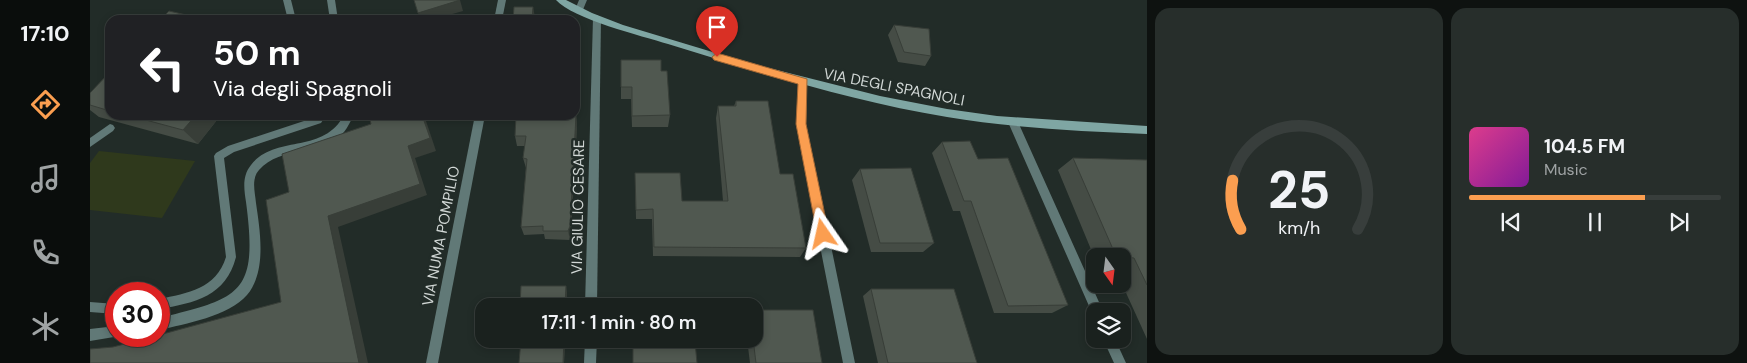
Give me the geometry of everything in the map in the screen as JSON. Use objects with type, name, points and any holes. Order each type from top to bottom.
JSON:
[{"type":"street","points":[[287,0],[291,15]]},
{"type":"street","points":[[331,0],[333,15]]},
{"type":"street","points":[[499,15],[502,0]]},
{"type":"street","name":"VIA DEGLI SPAGNOLI","points":[[560,0],[597,18],[735,63],[803,82],[928,110],[1013,122],[1147,130]]},
{"type":"street","points":[[579,10],[583,0]]},
{"type":"street","name":"VIA GIULIO CESARE","points":[[591,298],[597,18]]},
{"type":"street","points":[[803,82],[801,124],[849,363]]},
{"type":"street","points":[[170,301],[208,290],[222,280],[229,270],[231,257],[219,156],[231,149],[318,120]]},
{"type":"street","points":[[170,321],[216,308],[233,300],[248,286],[254,273],[256,256],[249,188],[252,173],[256,166],[267,158],[319,142],[336,134],[346,120]]},
{"type":"street","name":"VIA NUMA POMPILIO","points":[[432,363],[479,120]]},
{"type":"street","points":[[1013,122],[1093,303]]},
{"type":"street","points":[[90,143],[110,128]]},
{"type":"street","points":[[90,308],[105,309]]},
{"type":"street","points":[[90,335],[105,333]]},
{"type":"street","points":[[590,363],[591,348]]},
{"type":"street","points":[[1113,348],[1120,363]]},
{"type":"green space","points":[[99,151],[195,161],[162,218],[90,210],[90,163]]},
{"type":"building","points":[[414,0],[460,0],[418,13]]},
{"type":"building","points":[[514,7],[533,7],[532,15],[513,15]]},
{"type":"building","points":[[169,11],[186,15],[165,15]]},
{"type":"building","points":[[894,25],[929,29],[931,56],[904,52]]},
{"type":"building","points":[[621,60],[661,60],[661,71],[667,71],[670,115],[632,116],[632,87],[621,87]]},
{"type":"building","points":[[105,77],[105,110],[90,105],[90,93]]},
{"type":"building","points":[[736,101],[768,101],[780,174],[793,174],[806,248],[654,247],[653,209],[636,210],[635,173],[680,173],[682,201],[728,201],[718,106],[736,106]]},
{"type":"building","points":[[146,120],[192,120],[183,130]]},
{"type":"building","points":[[370,120],[424,120],[430,138],[408,146],[420,184],[328,216],[359,363],[90,363],[90,349],[170,347],[170,332],[281,302],[266,200],[289,192],[282,154],[371,124]]},
{"type":"building","points":[[516,120],[576,120],[570,226],[568,231],[543,231],[543,226],[521,227],[527,159],[523,158],[526,136],[515,136]]},
{"type":"building","points":[[970,141],[978,159],[1008,158],[1068,305],[1008,306],[971,201],[964,201],[942,142]]},
{"type":"building","points":[[1073,158],[1147,160],[1147,285],[1134,258],[1131,258],[1131,248],[1112,248]]},
{"type":"building","points":[[911,168],[934,243],[880,243],[860,169]]},
{"type":"building","points":[[521,286],[566,286],[565,298],[520,298]]},
{"type":"building","points":[[871,289],[954,289],[977,363],[888,363]]},
{"type":"building","points":[[763,310],[813,310],[822,363],[756,363],[754,348],[763,348]]},
{"type":"building","points":[[520,348],[564,348],[563,363],[519,363]]},
{"type":"building","points":[[633,348],[696,348],[697,363],[633,363]]},
{"type":"route","points":[[717,57],[803,82],[801,124],[823,234]]}]
